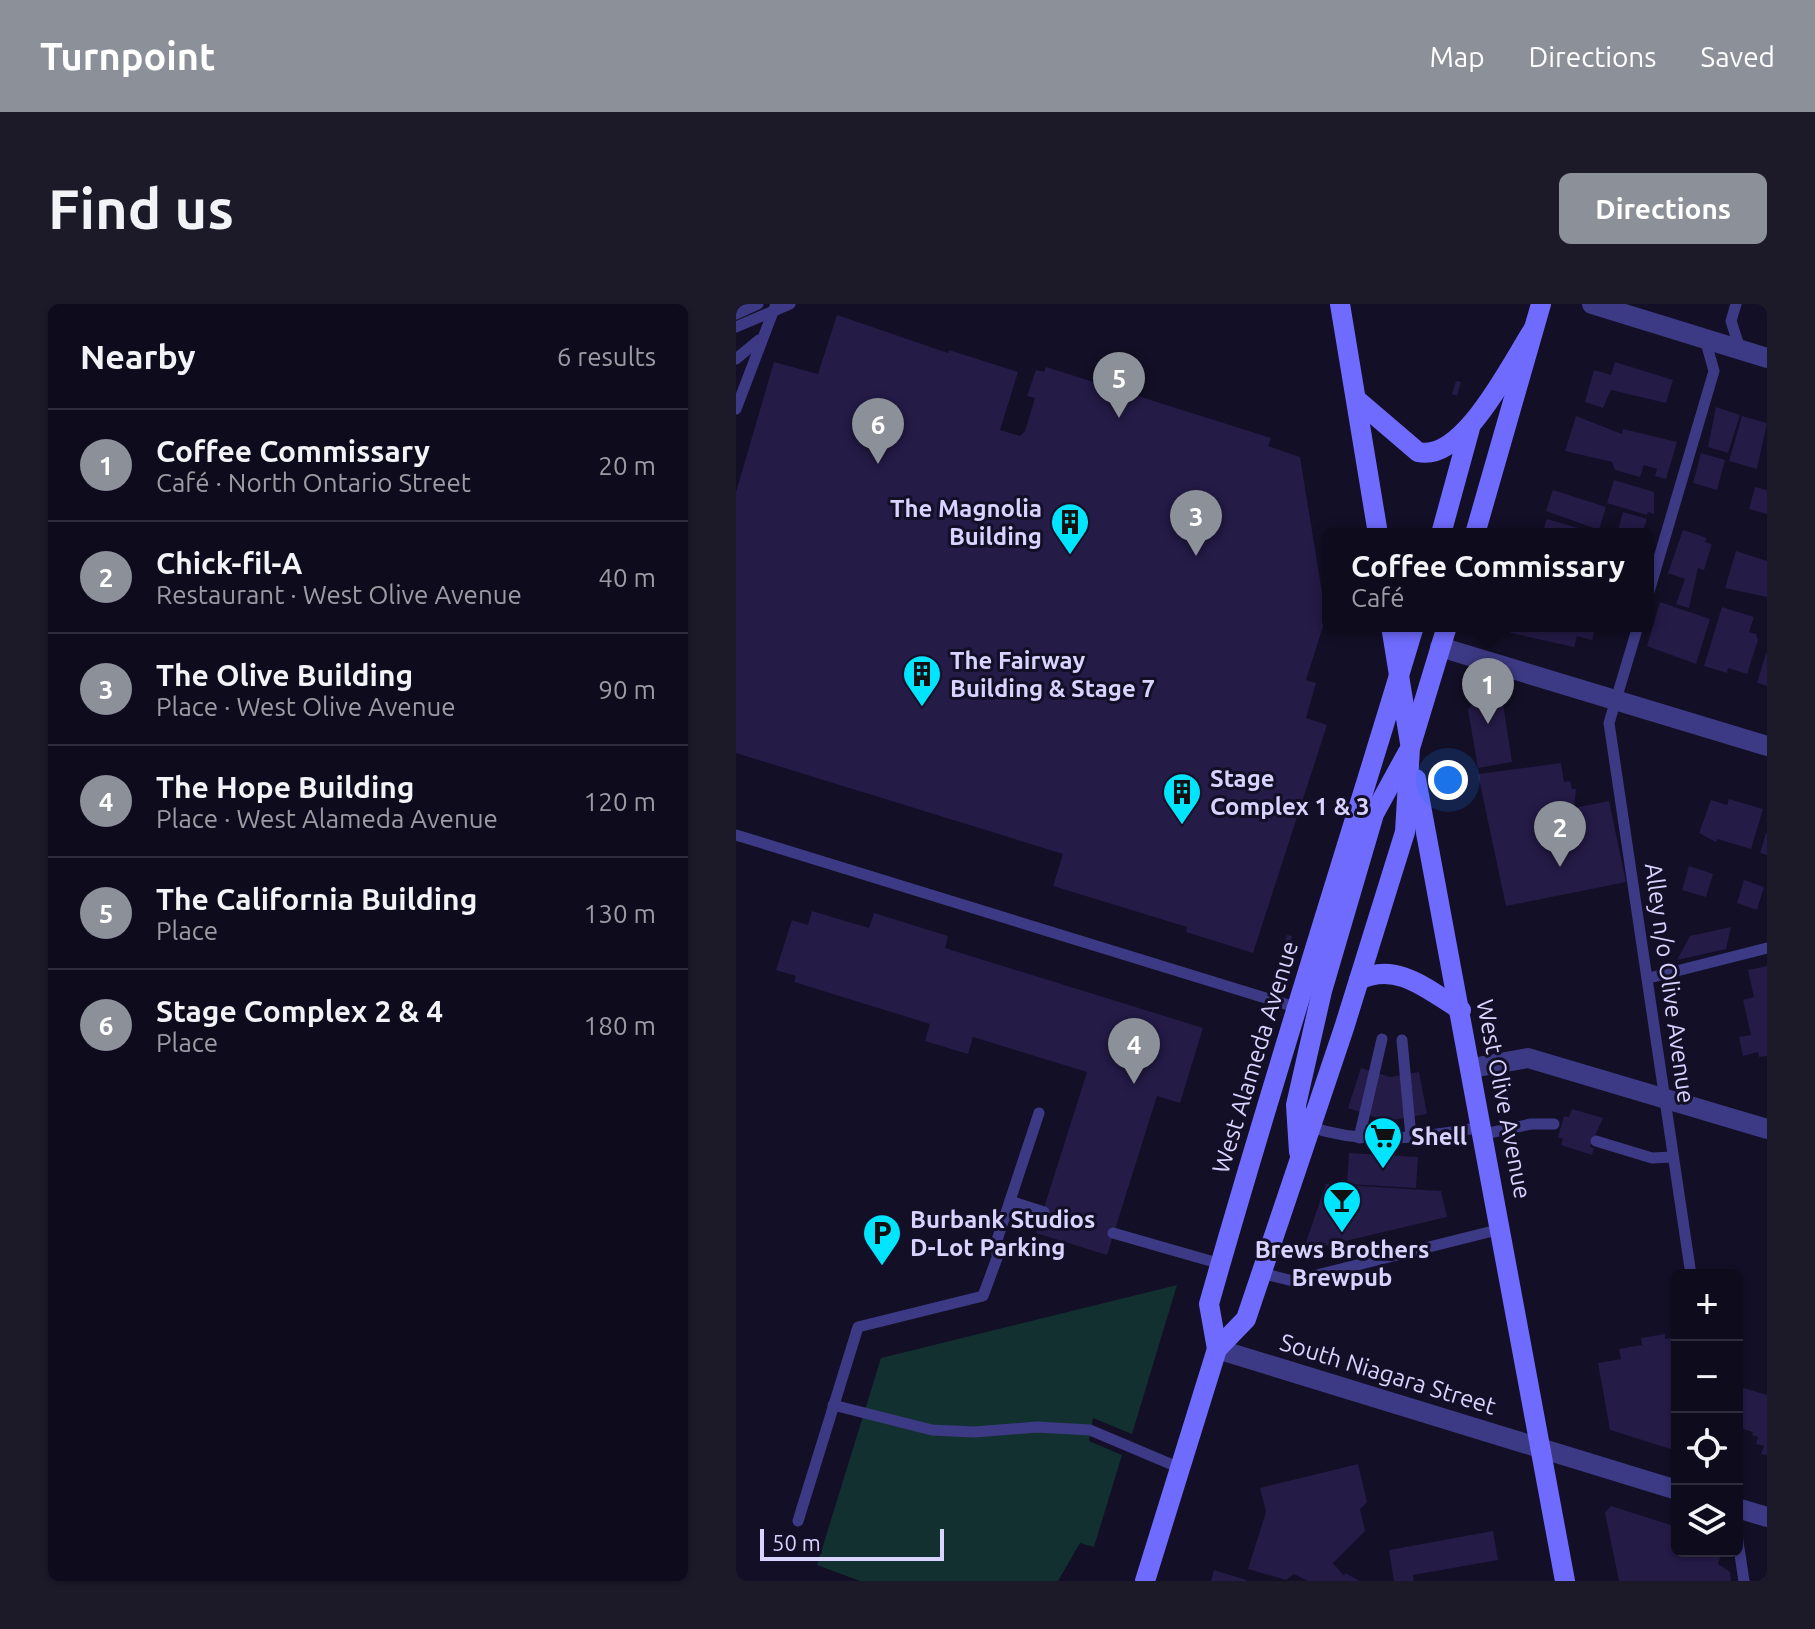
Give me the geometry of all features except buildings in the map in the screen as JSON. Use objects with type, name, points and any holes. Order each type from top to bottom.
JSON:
[{"type":"main road","points":[[1340,304],[1377,528]]},
{"type":"main road","points":[[1477,528],[1541,304]]},
{"type":"main road","points":[[1356,399],[1403,443],[1423,453],[1447,448],[1472,424],[1533,330]]},
{"type":"main road","points":[[1443,528],[1472,424]]},
{"type":"main road","name":"West Olive Avenue","points":[[1392,632],[1410,748],[1484,1130],[1565,1581]]},
{"type":"main road","name":"West Alameda Avenue","points":[[1217,1349],[1209,1304],[1295,1007],[1368,782],[1412,632]]},
{"type":"main road","name":"West Alameda Avenue","points":[[1300,1159],[1296,1105],[1306,1053],[1374,814],[1410,748],[1445,632]]},
{"type":"main road","points":[[1368,782],[1410,748]]},
{"type":"main road","name":"West Alameda Avenue","points":[[1145,1581],[1217,1349],[1246,1319],[1359,980],[1405,832],[1410,748]]},
{"type":"main road","points":[[1359,980],[1381,971],[1398,974],[1461,1010]]},
{"type":"street","points":[[1592,304],[1767,358]]},
{"type":"street","points":[[1440,647],[1767,746]]},
{"type":"street","points":[[1472,1068],[1528,1058],[1767,1129]]},
{"type":"street","points":[[1738,1120],[1767,1112]]},
{"type":"street","name":"South Niagara Street","points":[[1217,1349],[1671,1488]]},
{"type":"street","points":[[1743,1510],[1767,1517]]},
{"type":"lane","points":[[736,314],[758,304]]},
{"type":"lane","points":[[736,327],[790,304]]},
{"type":"lane","points":[[1736,304],[1731,321],[1740,349]]},
{"type":"lane","points":[[736,409],[775,308]]},
{"type":"lane","points":[[736,359],[762,336]]},
{"type":"lane","points":[[1654,575],[1714,371],[1705,339]]},
{"type":"lane","name":"Alley n/o Olive Avenue","points":[[1636,632],[1609,723],[1690,1269]]},
{"type":"lane","points":[[736,835],[1295,1007]]},
{"type":"lane","points":[[1649,978],[1767,948]]},
{"type":"lane","points":[[1359,1138],[1382,1039]]},
{"type":"lane","points":[[1402,1040],[1411,1137]]},
{"type":"lane","points":[[798,1521],[858,1327],[983,1296],[997,1258],[997,1240],[1039,1113]]},
{"type":"lane","points":[[1311,1127],[1359,1138],[1411,1137],[1554,1124]]},
{"type":"lane","points":[[1596,1141],[1652,1158],[1672,1157]]},
{"type":"lane","points":[[1010,1201],[1044,1212]]},
{"type":"lane","points":[[1261,1273],[1293,1281],[1502,1229]]},
{"type":"lane","points":[[1113,1233],[1221,1264]]},
{"type":"lane","points":[[833,1405],[932,1430],[1090,1430],[1180,1468]]},
{"type":"lane","points":[[1740,1557],[1744,1581]]},
{"type":"green space","points":[[1177,1285],[1132,1434],[1093,1418],[1089,1441],[1122,1455],[1094,1547],[1080,1543],[1058,1581],[860,1581],[817,1565],[881,1358]]},
{"type":"place","name":"The California Building","points":[[1119,418]]},
{"type":"place","name":"Stage Complex 2 & 4","points":[[878,464]]},
{"type":"place","name":"The Magnolia Building","points":[[1070,556]]},
{"type":"place","name":"The Olive Building","points":[[1196,556]]},
{"type":"place","name":"The Fairway Building & Stage 7","points":[[922,708]]},
{"type":"place","name":"Coffee Commissary","points":[[1488,724]]},
{"type":"place","name":"Stage Complex 1 & 3","points":[[1182,826]]},
{"type":"place","name":"Chick-fil-A","points":[[1560,867]]},
{"type":"place","name":"The Hope Building","points":[[1134,1084]]},
{"type":"place","name":"Shell","points":[[1383,1170]]},
{"type":"place","name":"Brews Brothers Brewpub","points":[[1342,1234]]},
{"type":"place","name":"Burbank Studios D-Lot Parking","points":[[882,1267]]}]
